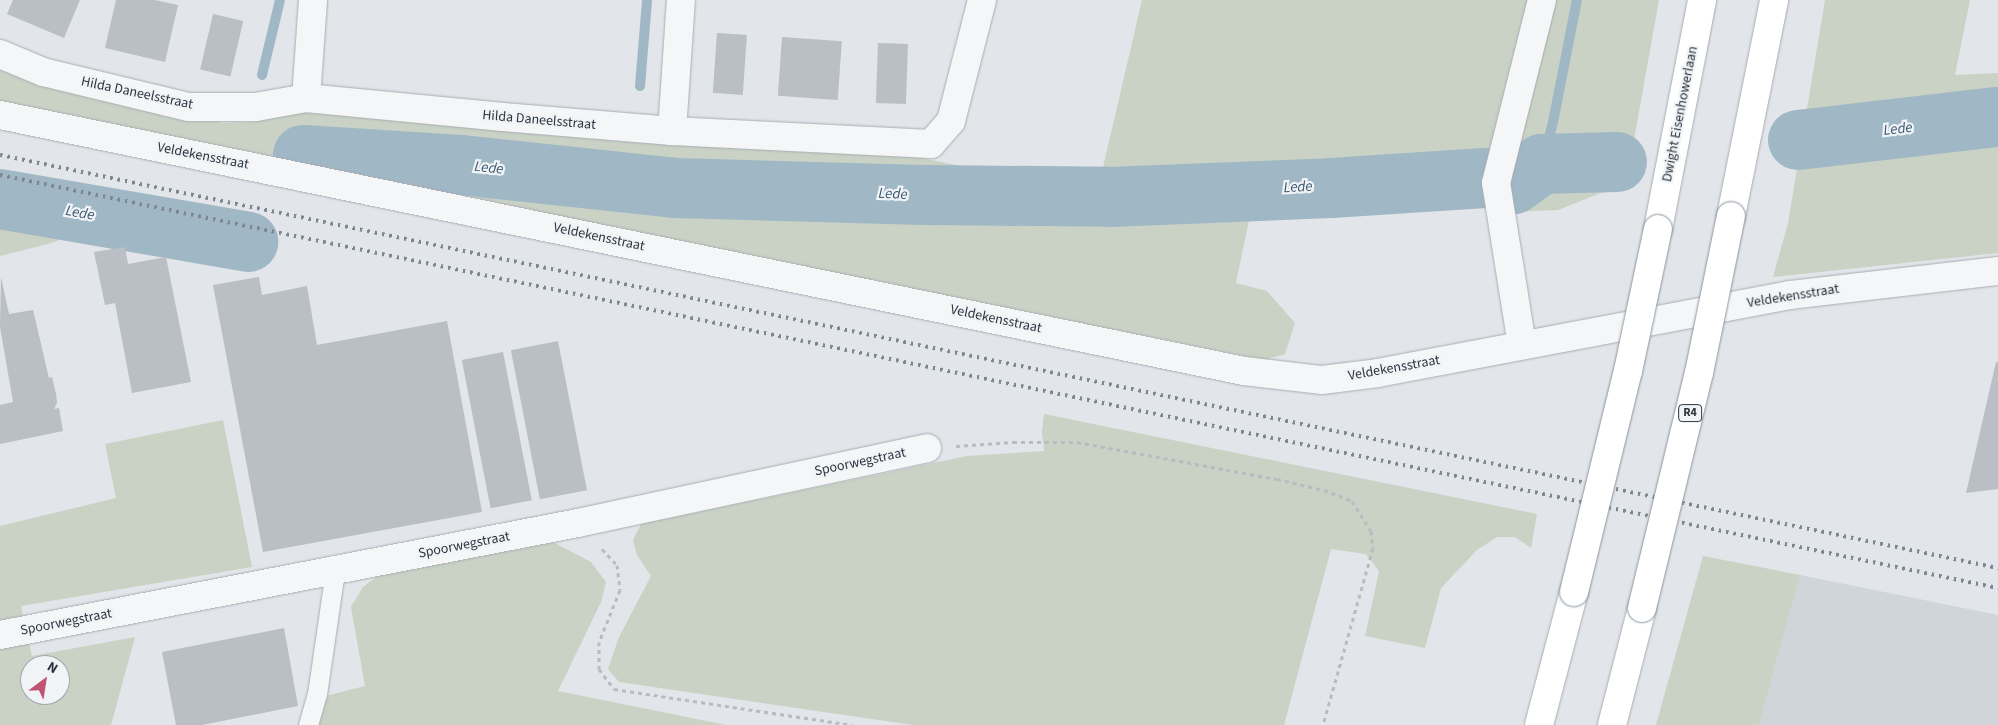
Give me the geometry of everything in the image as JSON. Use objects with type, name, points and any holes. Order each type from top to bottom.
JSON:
[{"type":"highway","name":"Dwight Eisenhowerlaan","points":[[1539,725],[1574,592],[1628,371],[1658,229],[1702,0]]},
{"type":"highway","name":"R4","points":[[1612,725],[1700,373],[1774,0]]},
{"type":"street","points":[[306,98],[313,0]]},
{"type":"street","points":[[672,131],[681,0]]},
{"type":"street","name":"Hilda Daneelsstraat","points":[[0,54],[43,72],[189,107],[256,107],[306,98],[504,118],[672,131],[931,144],[951,121],[982,0]]},
{"type":"street","points":[[1522,345],[1496,183],[1542,0]]},
{"type":"street","name":"Veldekensstraat","points":[[0,115],[1244,370],[1322,380],[1378,373],[1790,295],[1998,271]]},
{"type":"street","name":"Spoorwegstraat","points":[[0,635],[578,523],[927,448]]},
{"type":"lane","points":[[308,725],[317,694],[334,570]]},
{"type":"path","points":[[927,448],[1013,442],[1078,442],[1278,479],[1324,490],[1352,501],[1371,531],[1373,548],[1323,725]]},
{"type":"path","points":[[578,523],[617,565],[620,590],[599,642],[599,669],[614,689],[852,725]]},
{"type":"shaded area","points":[[1800,575],[1998,615],[1998,725],[1759,725]]},
{"type":"green space","points":[[1142,0],[1659,0],[1633,145],[1622,183],[1611,189],[1558,210],[1515,212],[1261,162],[1236,283],[1267,291],[1295,323],[1285,354],[1264,360],[0,105],[0,65],[32,78],[222,123],[253,122],[294,111],[916,157],[1097,193]]},
{"type":"green space","points":[[1825,0],[1970,0],[1955,75],[1998,73],[1998,253],[1773,277],[1788,223]]},
{"type":"green space","points":[[0,198],[189,240],[190,248],[97,227],[48,244],[0,256]]},
{"type":"green space","points":[[1044,414],[1537,514],[1531,548],[1515,537],[1497,537],[1477,550],[1441,588],[1425,648],[1365,636],[1379,571],[1366,554],[1331,549],[1284,725],[913,725],[619,682],[608,669],[619,637],[651,576],[637,555],[633,540],[641,524],[967,456],[1044,451],[1042,432]]},
{"type":"green space","points":[[223,420],[252,567],[21,606],[32,655],[20,655],[20,705],[70,705],[70,655],[37,655],[135,637],[111,725],[0,725],[0,526],[116,498],[105,444]]},
{"type":"green space","points":[[553,542],[591,562],[606,582],[601,602],[558,691],[726,725],[319,725],[326,696],[365,686],[351,607],[363,587],[378,576],[521,544]]},
{"type":"green space","points":[[1703,556],[1800,575],[1759,725],[1656,725]]},
{"type":"building","points":[[13,0],[80,0],[64,38],[7,14]]},
{"type":"building","points":[[116,0],[155,0],[178,5],[165,62],[105,48]]},
{"type":"building","points":[[213,14],[243,21],[230,77],[200,70]]},
{"type":"building","points":[[717,33],[747,35],[743,95],[713,93]]},
{"type":"building","points":[[782,37],[842,41],[838,100],[778,96]]},
{"type":"building","points":[[878,43],[908,44],[906,104],[876,103]]},
{"type":"building","points":[[125,247],[128,264],[166,257],[191,382],[132,393],[115,303],[105,305],[94,252]]},
{"type":"building","points":[[1,277],[9,314],[33,310],[49,378],[52,377],[56,394],[57,403],[54,409],[59,408],[63,431],[0,444],[0,405],[13,402],[0,327]]},
{"type":"building","points":[[259,277],[262,295],[307,286],[317,345],[447,321],[482,512],[263,552],[213,285]]},
{"type":"building","points":[[558,341],[587,490],[540,499],[511,350]]},
{"type":"building","points":[[503,352],[532,500],[491,508],[462,360]]},
{"type":"building","points":[[1996,362],[1998,362],[1998,489],[1966,493]]},
{"type":"building","points":[[284,628],[298,706],[202,725],[176,725],[162,652]]},
{"type":"waterway","points":[[262,75],[280,0]]},
{"type":"waterway","points":[[640,86],[647,0]]},
{"type":"waterway","points":[[1542,164],[1553,122],[1577,0]]},
{"type":"waterway","name":"Lede","points":[[1798,140],[1998,117]]},
{"type":"waterway","name":"Lede","points":[[303,155],[461,165],[675,188],[933,195],[1110,197],[1331,188],[1485,178]]},
{"type":"waterway","name":"Lede","points":[[1514,184],[1542,164],[1617,162]]},
{"type":"waterway","name":"Lede","points":[[0,199],[248,242]]},
{"type":"railway","points":[[0,155],[1998,568]]},
{"type":"railway","points":[[0,175],[1998,588]]}]
